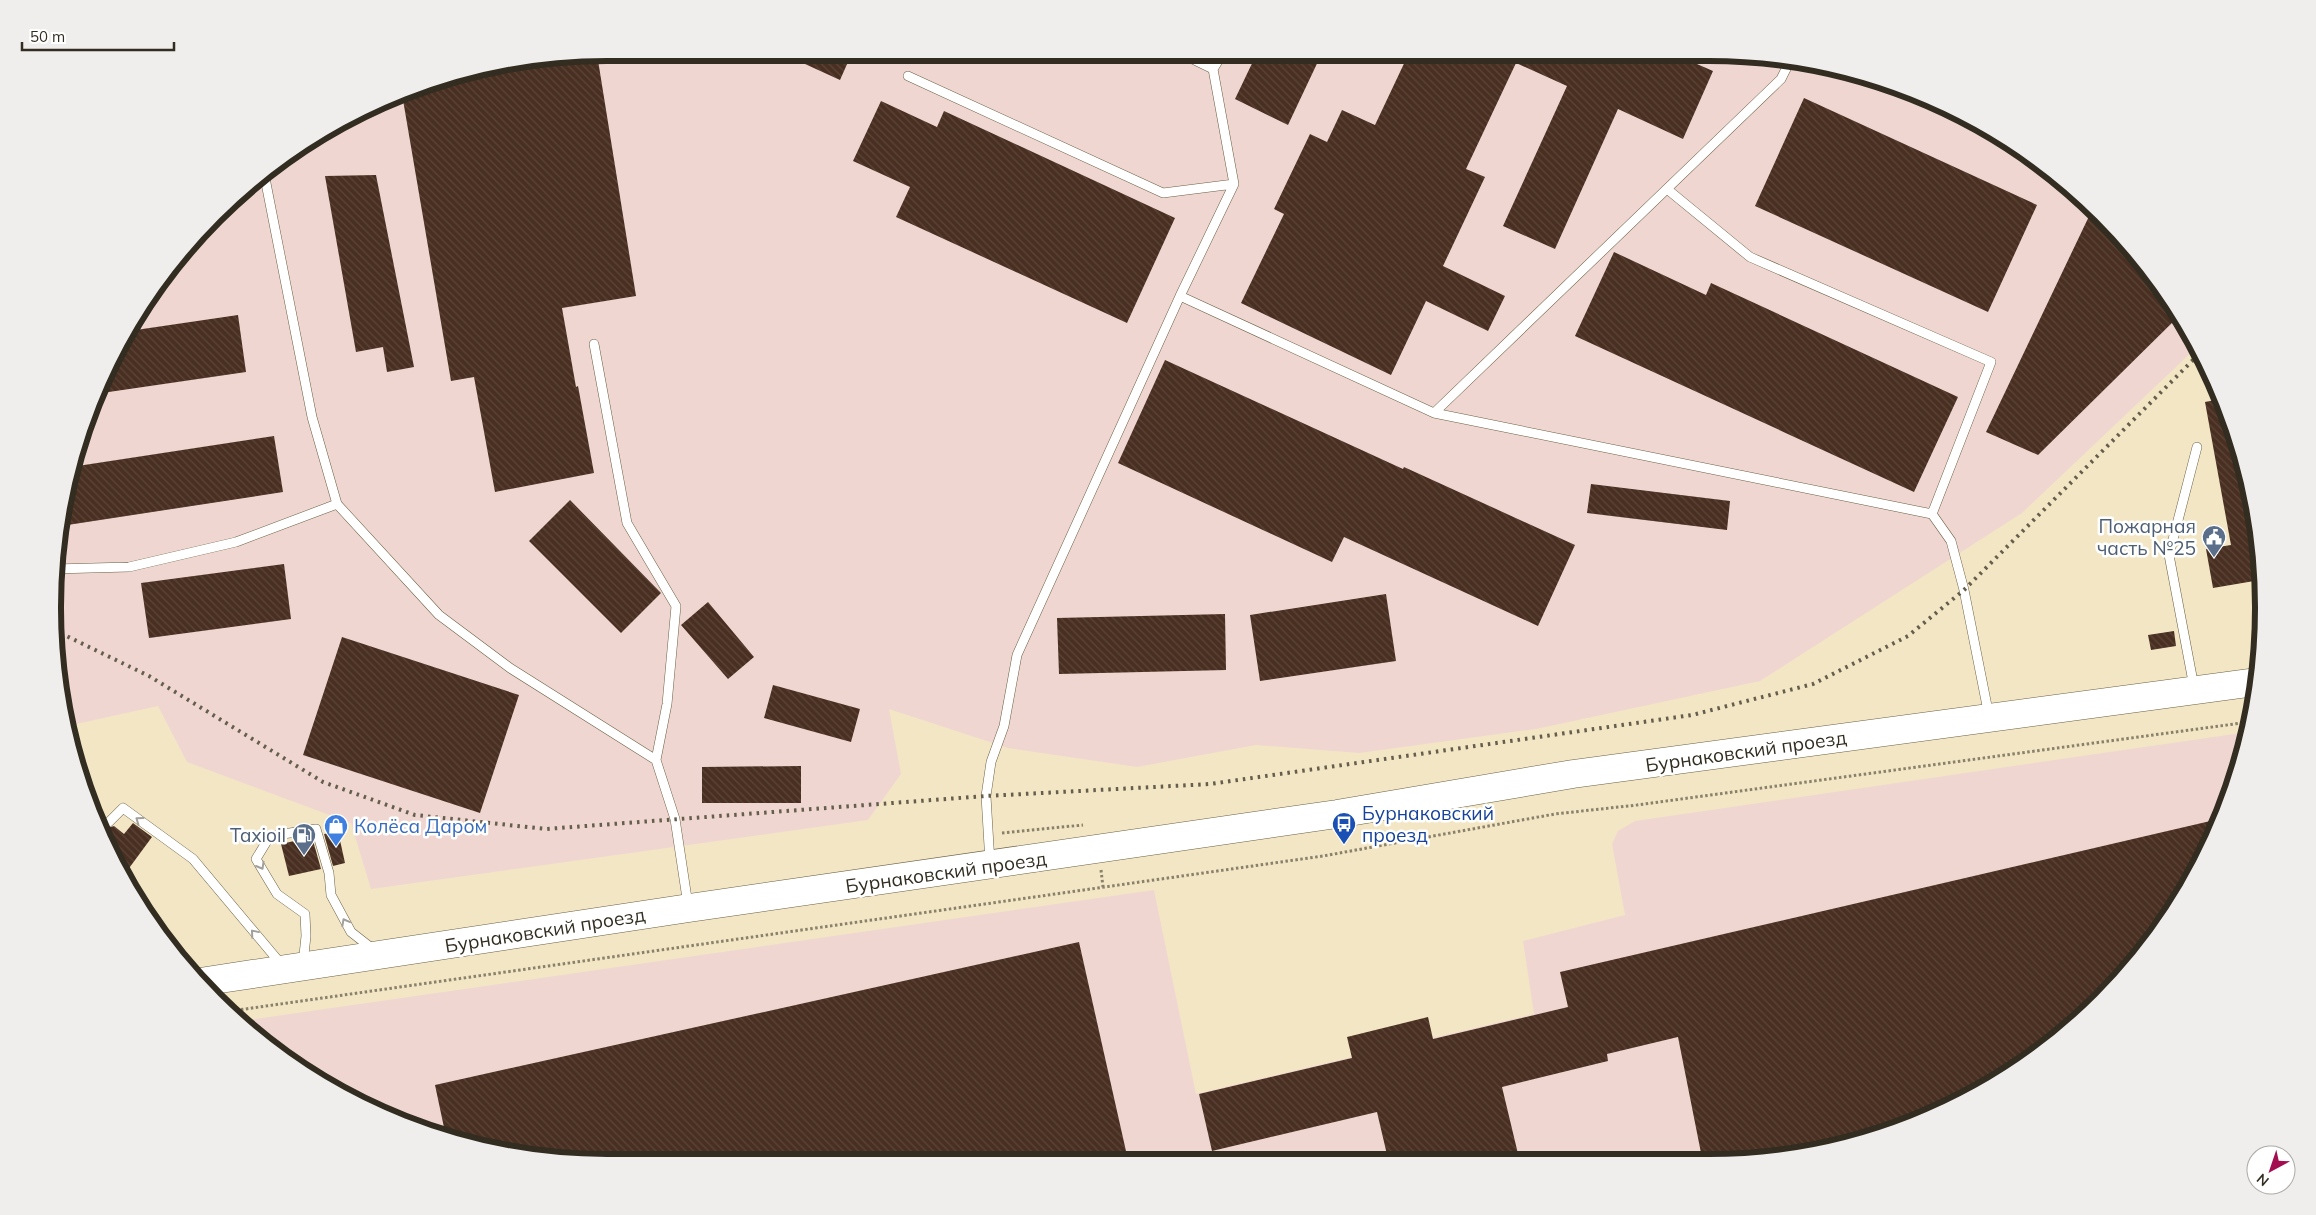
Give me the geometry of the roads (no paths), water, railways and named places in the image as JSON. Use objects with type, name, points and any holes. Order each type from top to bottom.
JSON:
[{"type":"main road","name":"Бурнаковский проезд","points":[[209,981],[689,908],[990,866],[1337,814],[1573,774],[2249,683]]},
{"type":"lane","points":[[1196,61],[1213,69]]},
{"type":"lane","points":[[990,866],[986,796],[991,762],[1004,726],[1017,655],[1180,296],[1234,184],[1213,69],[1218,61]]},
{"type":"lane","points":[[1434,413],[1781,79],[1787,67]]},
{"type":"lane","points":[[908,76],[1164,193],[1234,184]]},
{"type":"lane","points":[[266,182],[312,417],[337,504],[439,614],[510,668],[656,760]]},
{"type":"lane","points":[[1667,189],[1750,257],[1991,362],[1932,514]]},
{"type":"lane","points":[[1180,296],[1434,413],[1932,514],[1950,541],[1964,590],[1989,718]]},
{"type":"lane","points":[[594,344],[627,524],[676,606],[667,704],[656,760],[675,819],[689,908]]},
{"type":"lane","points":[[2195,690],[2169,555],[2197,447]]},
{"type":"lane","points":[[62,570],[129,567],[236,542],[337,504]]},
{"type":"lane","points":[[109,822],[123,808],[193,859],[294,969],[306,936],[304,914],[277,894],[256,859],[270,836],[316,829],[329,873],[331,895],[351,932],[380,955]]},
{"type":"railway","points":[[62,634],[149,676],[323,782],[415,815],[546,829],[986,796],[1210,784],[1692,715],[1813,684],[1908,636],[1964,590],[2194,359]]},
{"type":"place","name":"Пожарная часть №25","points":[[2214,558]]},
{"type":"place","name":"Бурнаковский проезд","points":[[1344,845]]},
{"type":"place","name":"Колёса Даром","points":[[336,847]]},
{"type":"place","name":"Taxioil","points":[[304,856]]}]
